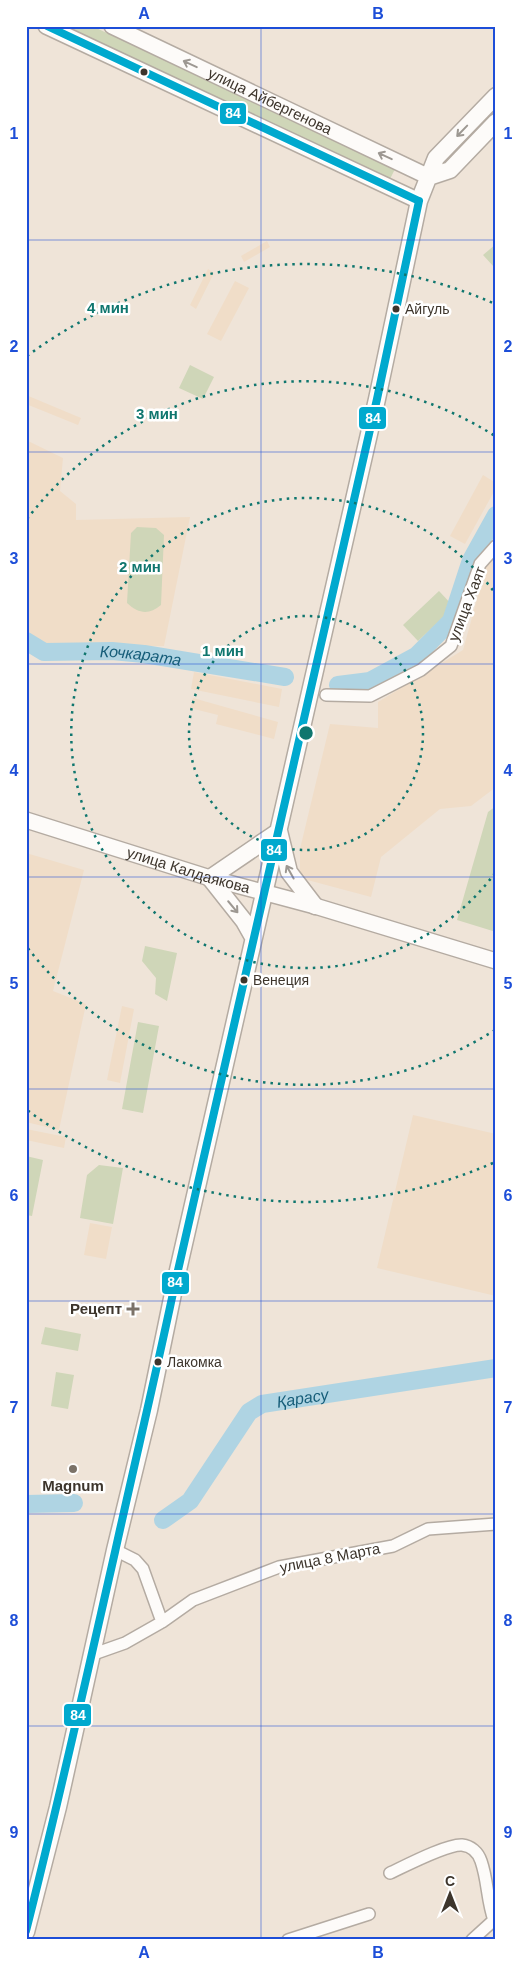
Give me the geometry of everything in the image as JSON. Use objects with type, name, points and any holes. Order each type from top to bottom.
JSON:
[{"type":"main road","points":[[26,1932],[58,1807],[114,1550],[149,1410],[176,1279],[377,399],[419,201],[436,158],[496,96]]},
{"type":"main road","points":[[429,177],[450,170],[496,122]]},
{"type":"main road","points":[[253,937],[244,921],[210,878],[279,831]]},
{"type":"main road","points":[[279,831],[283,856],[289,872],[315,906]]},
{"type":"street","name":"улица Айбергенова","points":[[46,26],[419,201]]},
{"type":"street","name":"улица Айбергенова","points":[[112,26],[429,177]]},
{"type":"street","name":"улица Хаят","points":[[326,695],[370,696],[420,670],[451,646],[480,564],[496,546]]},
{"type":"street","name":"улица Калдаякова","points":[[26,820],[210,878],[315,906],[496,961]]},
{"type":"street","name":"улица 8 Марта","points":[[91,1655],[125,1644],[162,1622],[193,1600],[279,1567],[393,1546],[428,1529],[496,1524]]},
{"type":"street","points":[[114,1550],[135,1560],[143,1569],[162,1622]]},
{"type":"street","points":[[390,1873],[420,1859],[461,1845],[473,1848],[481,1859],[492,1888],[489,1907],[494,1920],[472,1940]]},
{"type":"street","points":[[288,1940],[369,1914]]},
{"type":"shaded area","points":[[267,241],[270,247],[244,262],[241,256]]},
{"type":"shaded area","points":[[208,269],[214,273],[196,309],[190,305]]},
{"type":"shaded area","points":[[235,281],[249,288],[221,341],[207,334]]},
{"type":"shaded area","points":[[26,395],[81,418],[78,425],[26,404]]},
{"type":"shaded area","points":[[26,440],[63,458],[60,491],[76,504],[76,520],[190,517],[164,646],[47,646],[26,634]]},
{"type":"shaded area","points":[[483,475],[496,483],[496,488],[465,544],[450,536]]},
{"type":"shaded area","points":[[496,555],[496,787],[471,806],[440,809],[381,857],[371,897],[300,878],[300,849],[330,724],[378,728],[378,702],[463,650],[486,567]]},
{"type":"shaded area","points":[[194,672],[282,689],[279,707],[191,689]]},
{"type":"shaded area","points":[[193,698],[278,722],[274,739],[216,724],[218,715],[190,708]]},
{"type":"shaded area","points":[[26,853],[84,870],[53,991],[86,1004],[59,1130],[26,1122]]},
{"type":"shaded area","points":[[122,1006],[134,1009],[120,1083],[107,1080]]},
{"type":"shaded area","points":[[413,1115],[496,1134],[496,1296],[377,1268]]},
{"type":"shaded area","points":[[26,1129],[66,1137],[64,1148],[26,1140]]},
{"type":"shaded area","points":[[90,1223],[112,1227],[106,1259],[84,1255]]},
{"type":"green space","points":[[59,26],[92,26],[395,169],[389,181]]},
{"type":"green space","points":[[496,244],[496,266],[494,267],[483,255]]},
{"type":"green space","points":[[190,365],[214,377],[203,399],[179,388]]},
{"type":"green space","points":[[137,527],[156,528],[164,535],[161,605],[148,612],[140,611],[127,603],[131,533]]},
{"type":"green space","points":[[439,591],[454,607],[418,641],[403,625]]},
{"type":"green space","points":[[496,806],[496,932],[457,920],[488,812]]},
{"type":"green space","points":[[145,946],[177,953],[167,1001],[155,994],[156,978],[142,961]]},
{"type":"green space","points":[[138,1022],[159,1026],[143,1113],[122,1109]]},
{"type":"green space","points":[[26,1156],[43,1160],[32,1216],[26,1215]]},
{"type":"green space","points":[[99,1165],[123,1168],[113,1224],[80,1218],[87,1175]]},
{"type":"green space","points":[[45,1327],[81,1334],[78,1351],[41,1344]]},
{"type":"green space","points":[[56,1372],[74,1375],[68,1409],[51,1406]]},
{"type":"waterway","name":"Кочкарата","points":[[338,685],[370,681],[416,656],[451,621],[471,560],[496,515]]},
{"type":"waterway","name":"Кочкарата","points":[[26,641],[44,652],[112,651],[144,654],[285,677]]},
{"type":"waterway","name":"Қарасу","points":[[163,1520],[190,1501],[249,1412],[262,1404],[496,1368]]},
{"type":"waterway","name":"Қарасу","points":[[26,1504],[74,1503]]},
{"type":"transit line","name":"84","points":[[47,26],[419,201]]},
{"type":"transit line","name":"84","points":[[26,1931],[83,1695],[377,399],[419,201]]},
{"type":"place","name":"Айгуль","points":[[396,309]]},
{"type":"place","name":"Венеция","points":[[244,980]]},
{"type":"place","name":"Рецепт","points":[[133,1309]]},
{"type":"place","name":"Лакомка","points":[[158,1362]]},
{"type":"place","name":"Magnum","points":[[73,1469]]}]
